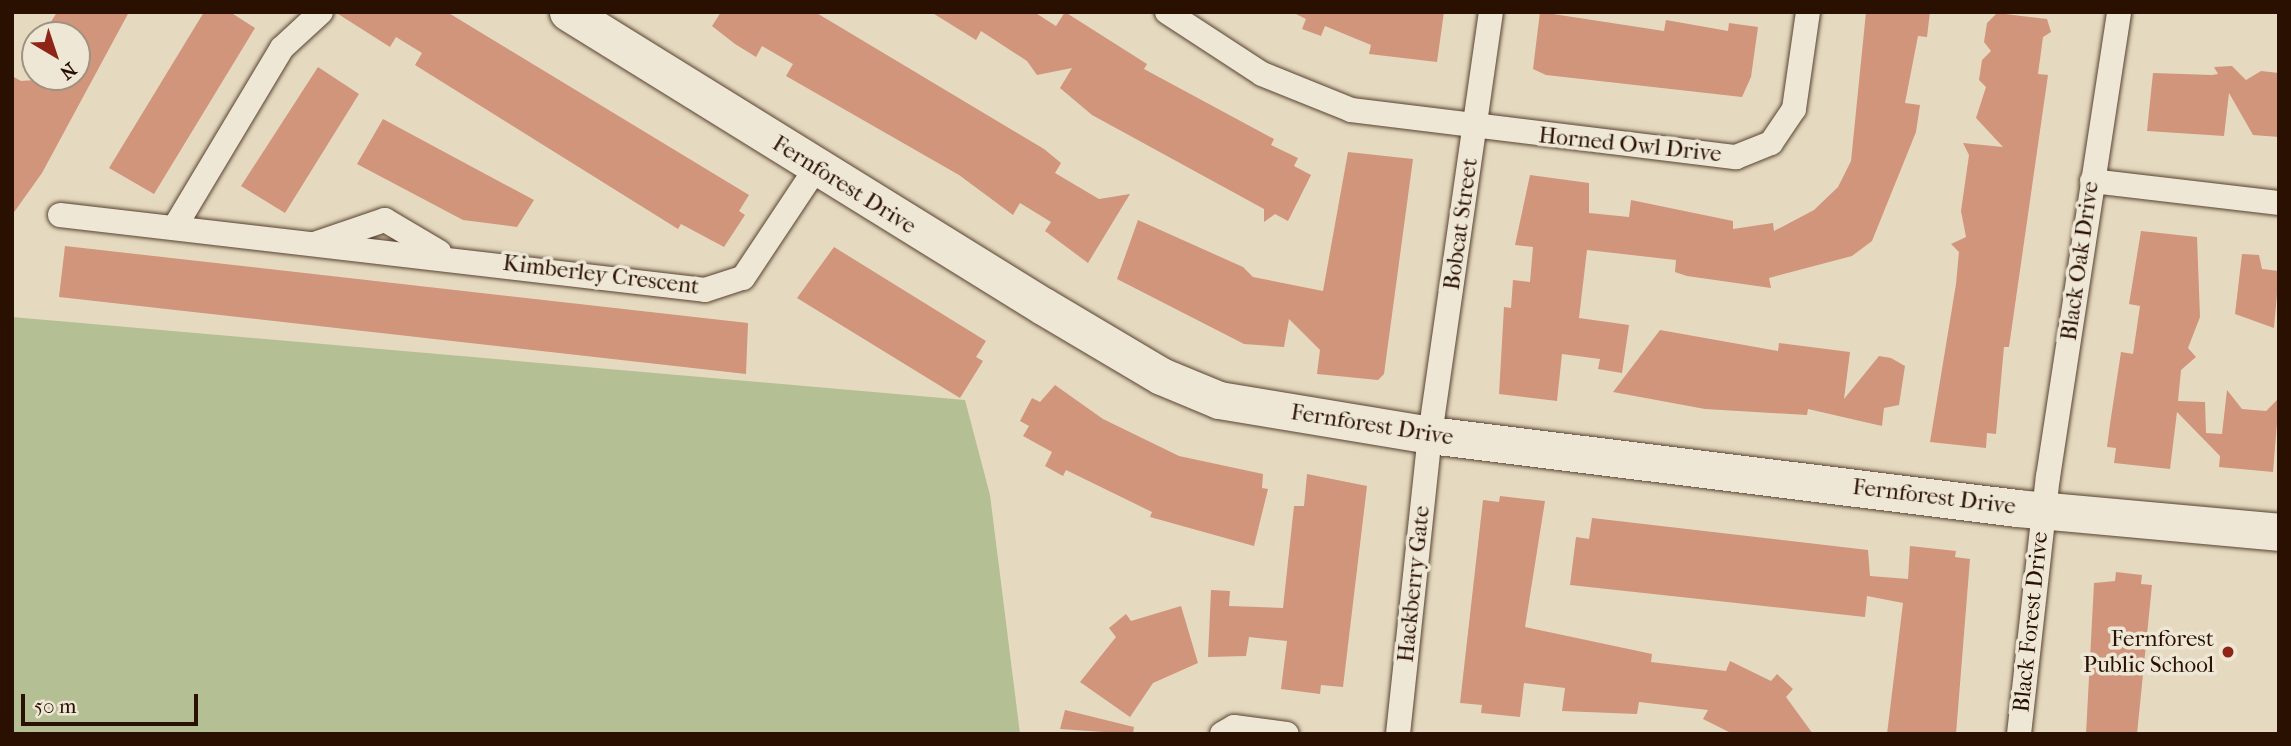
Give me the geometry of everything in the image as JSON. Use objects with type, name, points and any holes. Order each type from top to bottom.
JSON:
[{"type":"street","points":[[176,225],[282,48],[321,12]]},
{"type":"street","name":"Fernforest Drive","points":[[568,12],[816,168],[1161,376],[1219,400],[1430,435],[2043,510],[2279,532]]},
{"type":"street","name":"Horned Owl Drive","points":[[1167,12],[1262,74],[1351,110],[1474,129],[1736,157],[1771,143],[1794,109],[1808,12]]},
{"type":"street","name":"Bobcat Street","points":[[1430,435],[1491,12]]},
{"type":"street","name":"Black Oak Drive","points":[[2043,510],[2119,12]]},
{"type":"street","name":"Kimberley Crescent","points":[[60,215],[176,225],[310,246],[453,257],[705,290],[743,278],[816,168]]},
{"type":"street","points":[[2092,181],[2279,202]]},
{"type":"street","name":"Hackberry Gate","points":[[1398,734],[1430,435]]},
{"type":"street","name":"Black Forest Drive","points":[[2019,734],[2043,510]]},
{"type":"street","points":[[1222,734],[1234,727],[1287,734]]},
{"type":"green space","points":[[12,317],[965,400],[990,495],[1020,734],[12,734]]},
{"type":"building","points":[[57,12],[129,12],[91,82],[91,21],[52,21]]},
{"type":"building","points":[[204,12],[230,12],[255,28],[154,194],[109,168]]},
{"type":"building","points":[[335,12],[447,12],[749,195],[739,211],[745,215],[724,247],[681,224],[678,229],[415,65],[422,53],[396,37],[390,47]]},
{"type":"building","points":[[721,12],[815,12],[1044,149],[1061,163],[1055,173],[1099,199],[1130,194],[1088,263],[1045,231],[1051,222],[1020,203],[1013,215],[959,175],[786,76],[793,64],[762,46],[756,57],[735,44],[712,26]]},
{"type":"building","points":[[931,12],[1034,12],[1056,26],[1065,12],[1147,64],[1144,69],[1274,139],[1271,145],[1298,158],[1294,166],[1311,175],[1288,221],[1275,214],[1264,222],[1264,209],[1092,115],[1060,88],[1072,68],[1037,75],[1027,61],[981,31],[976,40]]},
{"type":"building","points":[[1292,12],[1444,12],[1437,62],[1369,54],[1371,45],[1325,26],[1321,36],[1302,29],[1306,19]]},
{"type":"building","points":[[1540,12],[1664,31],[1666,20],[1728,31],[1729,23],[1758,27],[1751,77],[1742,97],[1546,75],[1533,69]]},
{"type":"building","points":[[1866,12],[1930,12],[1927,37],[1918,36],[1905,103],[1920,105],[1916,132],[1872,241],[1852,256],[1769,278],[1771,288],[1687,276],[1675,272],[1676,260],[1587,250],[1579,318],[1629,325],[1622,373],[1598,369],[1600,359],[1562,354],[1557,401],[1499,394],[1504,307],[1511,308],[1513,280],[1530,282],[1533,247],[1515,245],[1530,175],[1589,183],[1589,213],[1629,217],[1631,200],[1733,221],[1733,229],[1773,223],[1774,231],[1814,210],[1838,187],[1851,161]]},
{"type":"building","points":[[1997,13],[2047,19],[2051,32],[2043,37],[2038,74],[2048,75],[2009,347],[2004,347],[1996,434],[1987,433],[1986,448],[1930,442],[1956,284],[1959,252],[1951,244],[1966,237],[1961,211],[1969,155],[1963,143],[2003,147],[1976,118],[1986,87],[1979,80],[1982,60],[1991,51],[1984,42],[1987,23]]},
{"type":"building","points":[[2232,66],[2246,80],[2261,71],[2279,73],[2279,137],[2253,135],[2229,93],[2224,136],[2147,131],[2153,73],[2212,75],[2218,74],[2214,67]]},
{"type":"building","points":[[318,67],[359,94],[285,213],[241,186]]},
{"type":"building","points":[[12,76],[21,81],[21,91],[86,91],[42,173],[12,215]]},
{"type":"building","points":[[383,119],[534,200],[517,227],[463,220],[357,164]]},
{"type":"building","points":[[1348,152],[1413,159],[1384,374],[1378,380],[1317,374],[1320,350],[1289,319],[1284,347],[1244,344],[1117,279],[1138,220],[1243,267],[1253,277],[1323,291]]},
{"type":"building","points":[[2141,231],[2197,237],[2200,317],[2188,348],[2196,357],[2181,370],[2178,401],[2205,402],[2206,433],[2222,434],[2227,390],[2242,409],[2266,411],[2279,398],[2273,472],[2219,467],[2220,456],[2177,412],[2170,469],[2114,463],[2116,448],[2107,447],[2121,352],[2133,354],[2140,306],[2129,304]]},
{"type":"building","points":[[65,246],[748,323],[746,374],[59,297]]},
{"type":"building","points":[[834,247],[986,341],[976,357],[983,361],[960,398],[797,298]]},
{"type":"building","points":[[2242,254],[2259,255],[2262,269],[2279,271],[2274,328],[2235,314]]},
{"type":"building","points":[[1660,330],[1778,351],[1779,343],[1850,352],[1844,399],[1879,356],[1891,358],[1905,366],[1899,405],[1884,408],[1882,426],[1808,409],[1807,415],[1705,409],[1613,392]]},
{"type":"building","points":[[1055,385],[1103,419],[1179,456],[1263,474],[1262,488],[1268,489],[1254,546],[1150,517],[1152,512],[1066,470],[1063,476],[1045,466],[1052,452],[1023,436],[1029,426],[1020,421],[1032,398],[1040,402]]},
{"type":"building","points":[[1307,474],[1367,486],[1343,687],[1321,685],[1320,694],[1281,689],[1287,641],[1249,637],[1246,656],[1208,657],[1211,590],[1230,591],[1229,606],[1283,608],[1294,506],[1304,506]]},
{"type":"building","points":[[1500,496],[1545,501],[1525,627],[1652,654],[1651,662],[1726,671],[1730,661],[1771,681],[1777,674],[1793,689],[1786,697],[1813,734],[1733,734],[1703,719],[1708,710],[1639,702],[1637,714],[1562,711],[1565,688],[1524,683],[1520,717],[1481,713],[1482,705],[1460,703],[1483,500],[1499,502]]},
{"type":"building","points":[[1592,518],[1868,550],[1870,576],[1908,579],[1910,546],[1956,551],[1955,557],[1970,559],[1956,734],[1887,734],[1903,603],[1867,596],[1865,617],[1570,585],[1576,537],[1589,539]]},
{"type":"building","points":[[2116,572],[2142,575],[2141,584],[2152,585],[2137,734],[2086,734],[2094,583],[2115,581]]},
{"type":"building","points":[[1181,606],[1198,663],[1153,683],[1130,717],[1080,682],[1116,637],[1109,628],[1126,614],[1131,621]]},
{"type":"building","points":[[1065,710],[1134,727],[1133,734],[1060,729]]},
{"type":"place","name":"Fernforest Public School","points":[[2228,652]]}]
